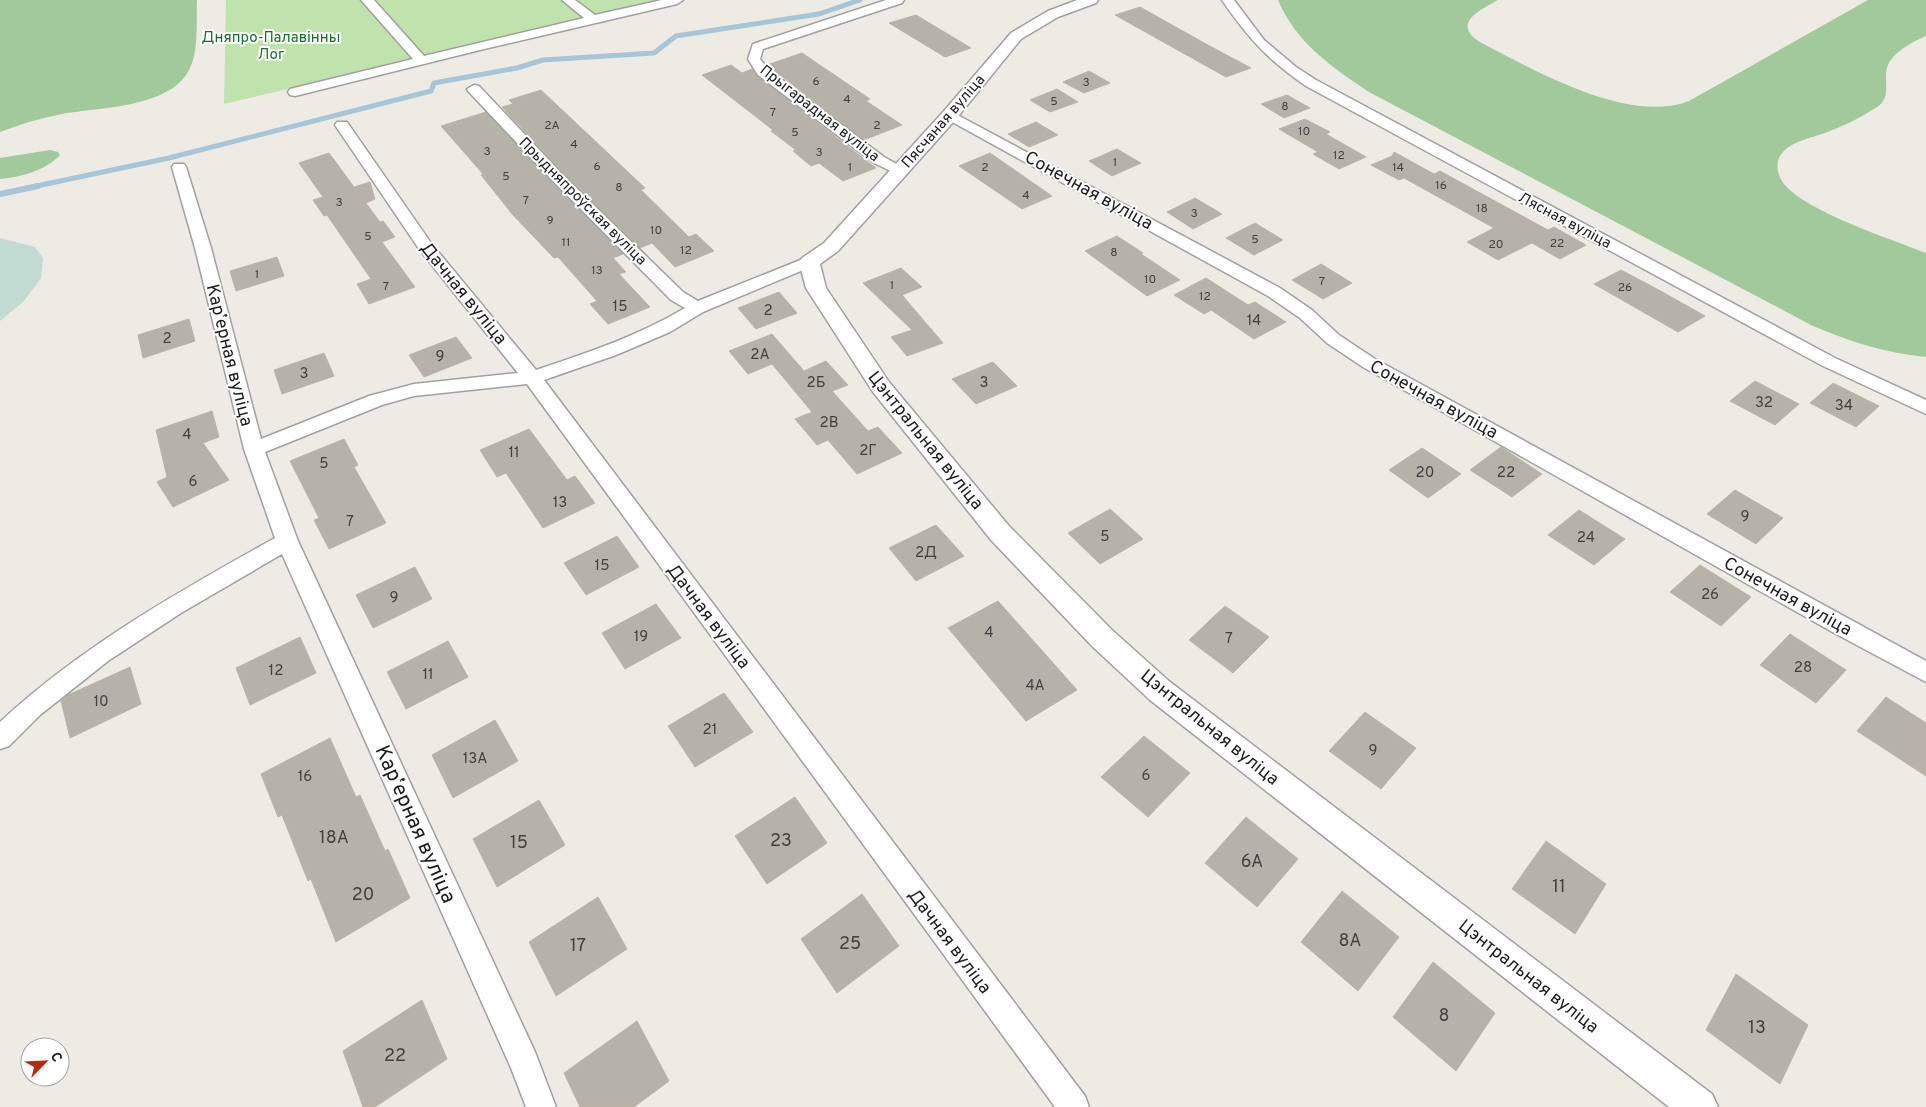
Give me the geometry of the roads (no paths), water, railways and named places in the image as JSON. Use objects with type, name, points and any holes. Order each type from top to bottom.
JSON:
[{"type":"street","points":[[367,0],[421,60]]},
{"type":"street","points":[[568,0],[594,20]]},
{"type":"street","points":[[295,92],[421,60],[677,0]]},
{"type":"street","name":"Прыгарадная вуліца","points":[[898,0],[757,47],[754,59],[764,72],[878,160],[899,171]]},
{"type":"street","name":"Пясчаная вуліца","points":[[809,262],[831,247],[950,115],[1016,36],[1052,14],[1091,0]]},
{"type":"street","name":"Лясная вуліца","points":[[1228,0],[1260,44],[1291,70],[1311,83],[1829,362],[1926,408]]},
{"type":"street","name":"Прыдняпроўская вуліца","points":[[474,89],[558,178],[677,296],[697,308]]},
{"type":"street","name":"Сонечная вуліца","points":[[950,115],[1274,292],[1306,314],[1332,339],[1369,363],[1611,499],[1926,672]]},
{"type":"street","name":"Дачная вуліца","points":[[342,125],[425,246],[532,378],[1074,1107]]},
{"type":"street","name":"Карʼерная вуліца","points":[[179,167],[207,264],[254,449],[287,541],[524,1063],[541,1107]]},
{"type":"street","points":[[254,449],[376,400],[414,390],[532,378],[664,328],[697,308],[809,262]]},
{"type":"street","name":"Цэнтральная вуліца","points":[[809,262],[816,288],[881,387],[1000,533],[1102,638],[1168,697],[1699,1107]]},
{"type":"street","points":[[0,738],[17,721],[97,657],[223,577],[287,541]]},
{"type":"waterway","points":[[32,187],[169,158],[431,91],[434,83],[517,68],[543,60],[654,53],[676,36],[819,14],[860,0]]},
{"type":"waterway","points":[[0,194],[38,186]]},
{"type":"park label","name":"Дняпро-Палавінны Лог","points":[[271,46]]}]
